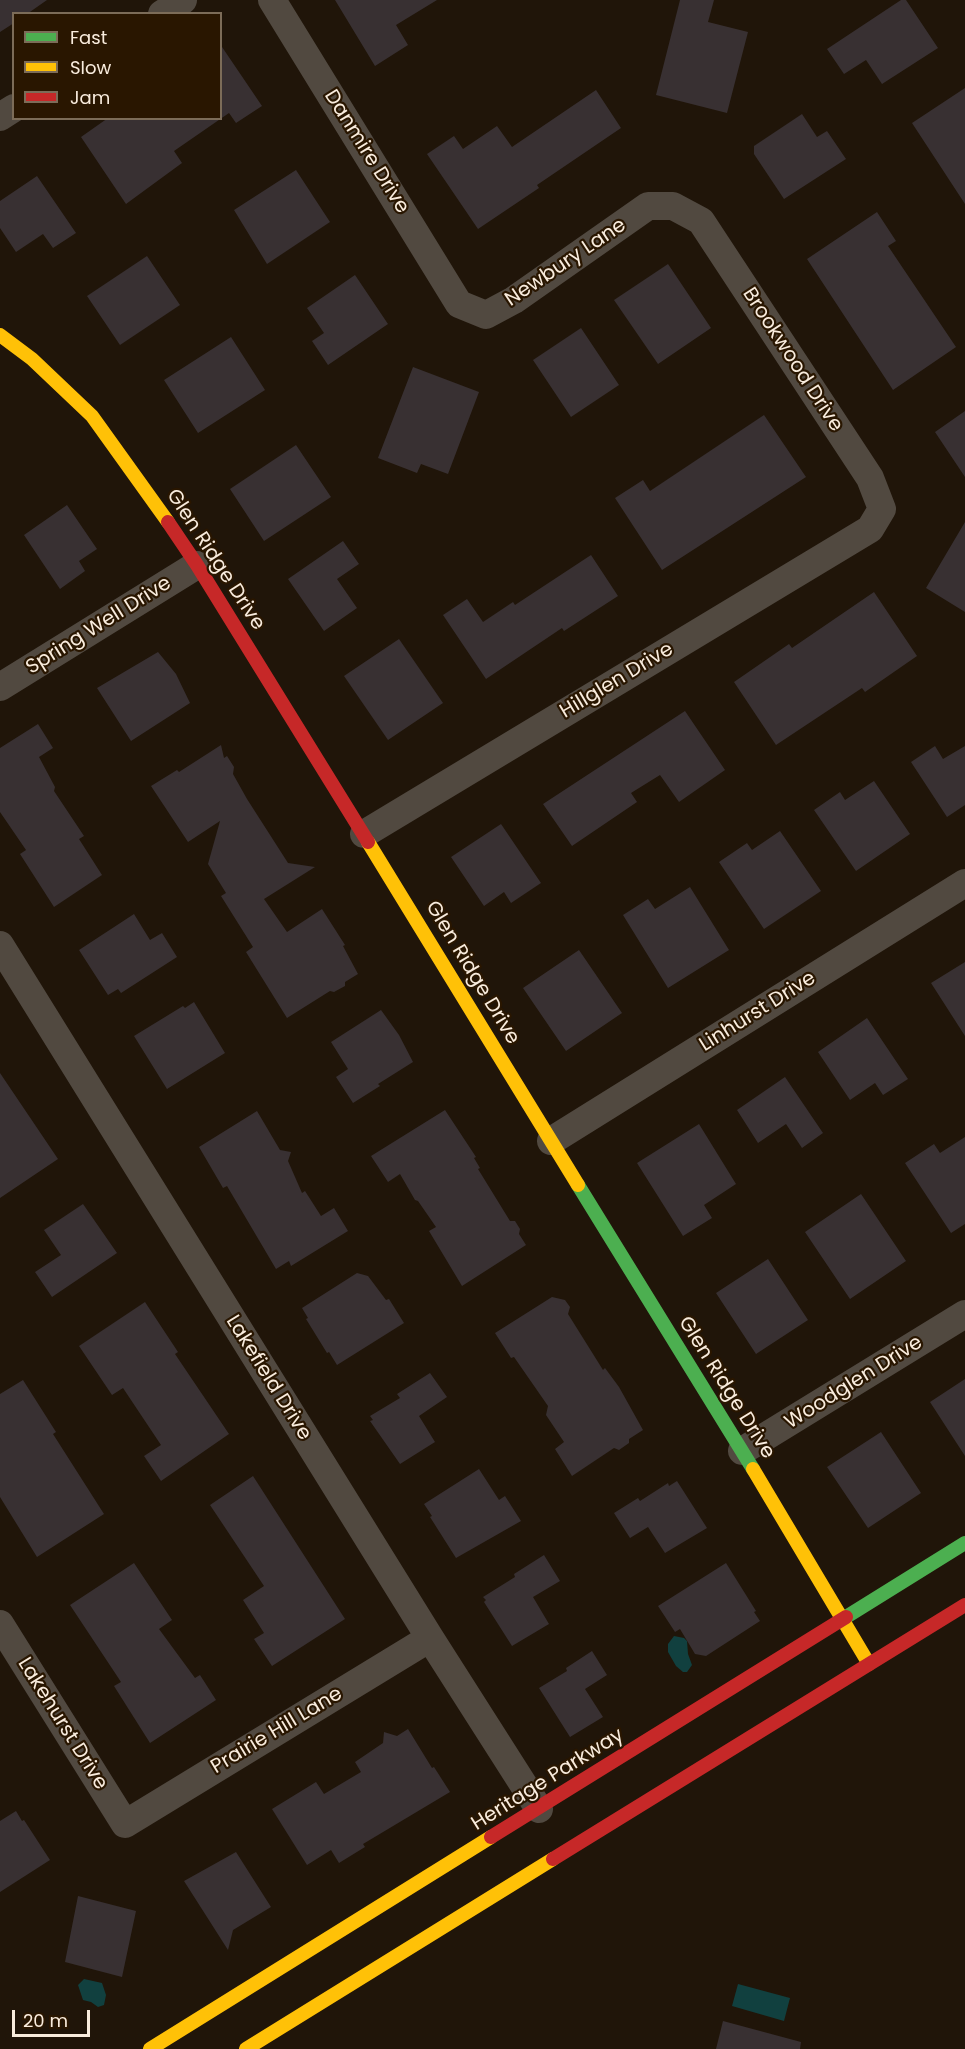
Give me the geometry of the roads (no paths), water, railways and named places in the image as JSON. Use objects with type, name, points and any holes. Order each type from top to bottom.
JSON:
[{"type":"main road","name":"Glen Ridge Drive","points":[[0,335],[32,359],[92,416],[197,565],[742,1451],[869,1664]]},
{"type":"main road","name":"Heritage Parkway","points":[[150,2049],[965,1543]]},
{"type":"main road","points":[[246,2049],[965,1605]]},
{"type":"street","points":[[165,12],[183,0]]},
{"type":"street","name":"Danmire Drive","points":[[272,0],[459,304]]},
{"type":"street","name":"Newbury Lane","points":[[459,304],[486,315],[514,300],[648,206],[673,206]]},
{"type":"street","name":"Brookwood Drive","points":[[673,206],[701,221],[870,478],[882,509],[870,529]]},
{"type":"street","name":"Hillglen Drive","points":[[364,834],[870,529]]},
{"type":"street","name":"Spring Well Drive","points":[[0,687],[197,565]]},
{"type":"street","name":"Linhurst Drive","points":[[551,1141],[965,883]]},
{"type":"street","name":"Lakefield Drive","points":[[0,945],[538,1809]]},
{"type":"street","name":"Woodglen Drive","points":[[742,1451],[965,1314]]},
{"type":"street","name":"Lakehurst Drive","points":[[0,1624],[125,1824]]},
{"type":"street","name":"Prairie Hill Lane","points":[[125,1824],[430,1638]]},
{"type":"water","points":[[674,1636],[687,1641],[692,1665],[687,1672],[683,1672],[676,1666],[668,1652],[668,1644]]},
{"type":"water","points":[[84,1979],[102,1983],[106,1995],[104,2005],[98,2007],[83,2000],[78,1985]]},
{"type":"water","points":[[738,1984],[790,1998],[784,2021],[732,2006]]}]
